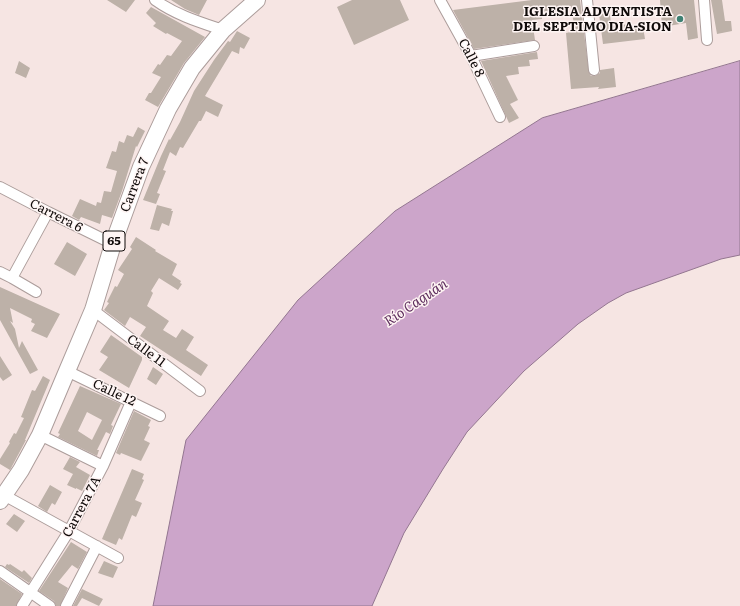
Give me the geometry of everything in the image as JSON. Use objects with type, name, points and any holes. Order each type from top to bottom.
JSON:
[{"type":"main road","name":"Carrera 7","points":[[1,496],[21,470],[40,435],[93,310],[113,244],[141,167],[168,110],[192,68],[223,30],[251,1]]},
{"type":"street","points":[[155,0],[163,6],[192,20],[223,30]]},
{"type":"street","name":"Calle 8","points":[[440,0],[471,56],[500,117]]},
{"type":"street","points":[[587,0],[594,70]]},
{"type":"street","points":[[704,0],[707,40]]},
{"type":"street","points":[[471,56],[534,46]]},
{"type":"street","name":"Carrera 6","points":[[0,187],[113,244]]},
{"type":"street","points":[[12,278],[48,212]]},
{"type":"street","points":[[0,272],[36,292]]},
{"type":"street","name":"Calle 11","points":[[93,310],[200,391]]},
{"type":"street","name":"Calle 12","points":[[67,371],[160,416]]},
{"type":"street","name":"Carrera 7A","points":[[22,606],[69,531],[103,466],[131,402]]},
{"type":"street","points":[[40,435],[103,466]]},
{"type":"street","points":[[1,496],[118,558]]},
{"type":"street","points":[[66,606],[97,546]]},
{"type":"street","points":[[0,571],[50,606]]},
{"type":"water","name":"Río Caguán","points":[[740,61],[740,255],[721,259],[626,293],[608,303],[578,324],[524,371],[467,432],[443,469],[404,533],[372,606],[153,606],[186,440],[298,300],[395,211],[542,118]]},
{"type":"building","points":[[107,0],[135,0],[126,12]]},
{"type":"building","points":[[171,0],[207,0],[199,15],[185,9]]},
{"type":"building","points":[[352,0],[400,0],[409,20],[354,45],[337,7]]},
{"type":"building","points":[[532,0],[580,0],[589,73],[591,76],[595,76],[600,73],[600,70],[614,68],[616,87],[571,89],[566,33],[575,31],[571,6],[551,8],[551,11],[542,12],[542,19],[532,20],[535,40],[474,49],[453,10]]},
{"type":"building","points":[[660,0],[694,0],[698,38],[688,40],[686,23],[662,27]]},
{"type":"building","points":[[711,0],[722,0],[725,21],[731,21],[732,31],[717,34]]},
{"type":"building","points":[[151,7],[205,37],[184,63],[158,107],[145,100],[161,77],[152,73],[167,55],[171,56],[182,41],[153,26],[156,23],[146,13]]},
{"type":"building","points":[[610,13],[611,26],[631,24],[631,28],[643,27],[645,39],[603,44],[599,14]]},
{"type":"building","points":[[237,31],[250,38],[244,49],[240,47],[239,54],[232,51],[205,96],[223,105],[218,117],[206,111],[183,148],[180,147],[176,156],[170,152],[163,170],[166,171],[157,193],[160,194],[156,204],[143,200],[161,156],[169,139],[170,140],[180,122],[194,91],[214,60],[228,41],[230,42]]},
{"type":"building","points":[[537,52],[538,59],[529,60],[530,66],[518,67],[519,74],[506,76],[518,100],[510,104],[519,118],[509,123],[481,61]]},
{"type":"building","points":[[19,61],[30,68],[26,78],[15,73]]},
{"type":"building","points":[[138,127],[145,131],[137,147],[136,146],[112,218],[102,215],[100,224],[81,217],[79,220],[72,216],[80,199],[96,206],[97,202],[101,203],[104,191],[111,192],[117,171],[106,168],[112,151],[116,152],[119,141],[124,143],[127,135],[133,137]]},
{"type":"building","points":[[157,205],[172,209],[171,211],[173,211],[169,226],[162,223],[159,231],[150,229]]},
{"type":"building","points":[[136,237],[156,250],[155,251],[177,264],[172,275],[181,281],[180,283],[182,284],[178,290],[159,278],[151,291],[153,293],[147,306],[169,321],[163,330],[176,338],[182,329],[194,337],[186,350],[208,365],[201,376],[140,336],[146,327],[130,317],[125,326],[104,310],[109,303],[107,302],[115,286],[117,287],[124,274],[118,270],[132,249],[130,247]]},
{"type":"building","points":[[67,242],[87,254],[75,276],[54,264]]},
{"type":"building","points":[[0,287],[60,314],[47,338],[31,331],[35,324],[31,322],[32,319],[10,308],[13,323],[10,321],[15,329],[19,348],[22,341],[38,370],[30,374],[0,320]]},
{"type":"building","points":[[111,335],[142,357],[129,388],[99,370],[108,357],[100,352]]},
{"type":"building","points":[[0,356],[12,375],[3,381],[0,377]]},
{"type":"building","points":[[153,367],[163,374],[156,385],[147,379]]},
{"type":"building","points":[[43,376],[50,380],[26,440],[10,470],[0,464],[0,459],[24,418],[21,417],[32,390],[35,391]]},
{"type":"building","points":[[80,386],[121,404],[111,425],[113,426],[110,434],[106,432],[97,450],[99,450],[97,456],[58,437],[60,434],[58,433]],"holes":[[[87,412],[102,420],[92,440],[78,431]]]},
{"type":"building","points":[[134,411],[151,420],[148,426],[150,427],[144,440],[150,443],[141,461],[121,453],[120,455],[116,453]]},
{"type":"building","points":[[70,457],[80,462],[76,467],[90,475],[82,491],[67,485],[73,474],[63,469]]},
{"type":"building","points":[[132,469],[144,474],[142,479],[144,480],[135,500],[142,503],[136,517],[132,515],[122,540],[119,538],[116,545],[102,539]]},
{"type":"building","points":[[50,485],[62,492],[55,505],[52,503],[47,512],[38,506]]},
{"type":"building","points":[[14,514],[25,521],[17,532],[6,524]]},
{"type":"building","points":[[71,542],[87,552],[78,569],[72,565],[58,582],[68,588],[60,606],[56,606],[54,601],[39,591]]},
{"type":"building","points":[[104,561],[118,567],[113,578],[98,573]]},
{"type":"building","points":[[7,564],[10,564],[22,572],[24,570],[32,578],[29,583],[5,567]]},
{"type":"building","points":[[0,579],[22,594],[16,606],[0,606]]},
{"type":"building","points":[[82,589],[103,599],[99,606],[82,598],[77,606],[73,606]]},
{"type":"place","name":"IGLESIA ADVENTISTA DEL SEPTIMO DIA-SION","points":[[680,19]]}]
